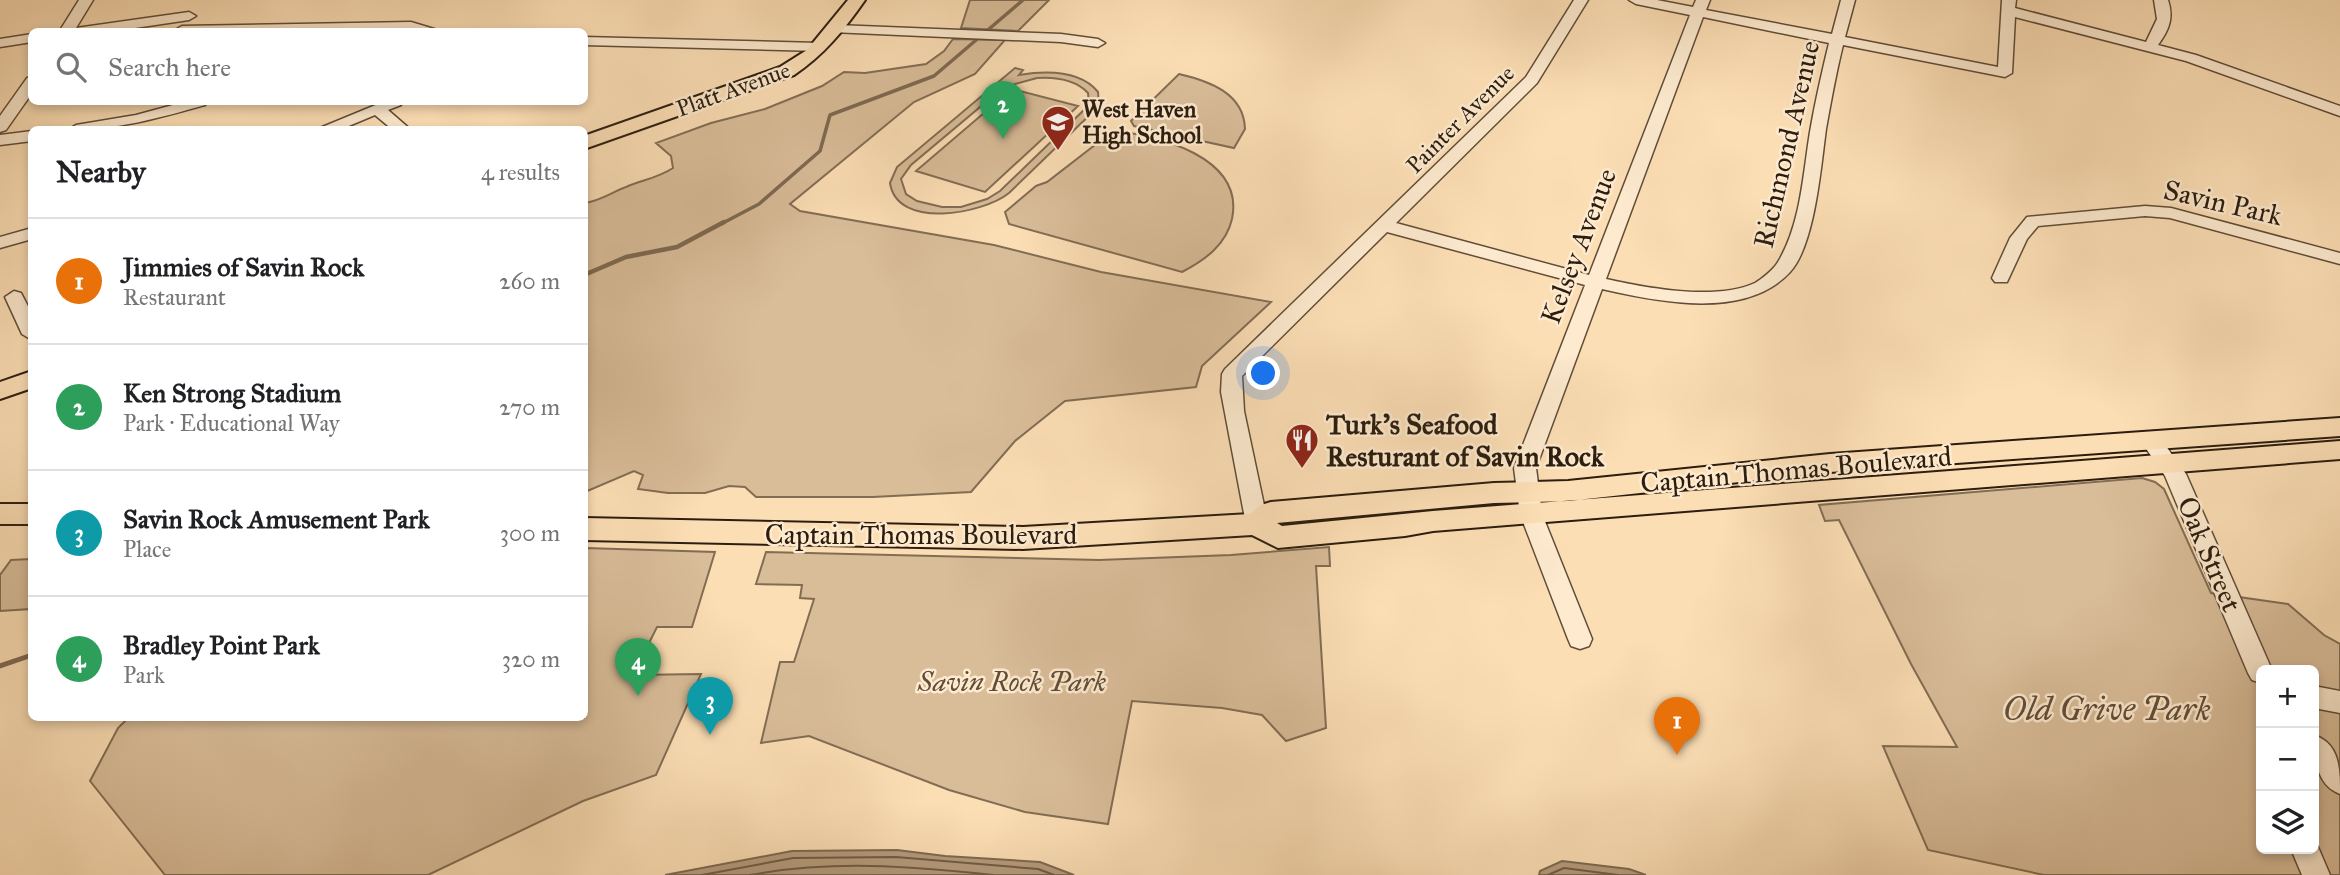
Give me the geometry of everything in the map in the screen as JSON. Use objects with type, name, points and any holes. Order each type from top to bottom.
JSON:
[{"type":"main road","name":"Platt Avenue","points":[[588,141],[628,125],[770,79],[800,64],[836,29],[857,0]]},
{"type":"main road","points":[[0,391],[28,380]]},
{"type":"main road","name":"Captain Thomas Boulevard","points":[[588,530],[1023,538],[1257,524],[1278,537],[1405,526],[1528,503],[2159,451],[2340,427]]},
{"type":"main road","name":"Captain Thomas Boulevard","points":[[2159,451],[2340,450]]},
{"type":"main road","points":[[0,514],[28,514]]},
{"type":"street","points":[[68,28],[86,0]]},
{"type":"street","points":[[183,28],[197,0]]},
{"type":"street","name":"Painter Avenue","points":[[1257,524],[1256,502],[1230,393],[1232,374],[1532,80],[1581,0]]},
{"type":"street","points":[[1636,0],[1700,6],[1837,40],[2005,73],[2009,6],[2204,62],[2340,111]]},
{"type":"street","name":"Richmond Avenue","points":[[1382,225],[1594,282],[1654,293],[1711,297],[1752,292],[1777,276],[1793,248],[1811,181],[1821,113],[1847,0]]},
{"type":"street","points":[[2150,46],[2163,28],[2166,16],[2161,0]]},
{"type":"street","name":"Kelsey Avenue","points":[[1528,503],[1525,468],[1700,6]]},
{"type":"street","points":[[103,28],[189,16]]},
{"type":"street","points":[[346,28],[420,28]]},
{"type":"street","points":[[836,29],[1061,37],[1098,43]]},
{"type":"street","points":[[0,43],[28,39]]},
{"type":"street","points":[[588,41],[819,47]]},
{"type":"street","points":[[0,127],[28,88]]},
{"type":"street","points":[[137,119],[144,105]]},
{"type":"street","points":[[108,126],[189,105]]},
{"type":"street","points":[[333,126],[388,105]]},
{"type":"street","points":[[377,109],[397,126]]},
{"type":"street","points":[[0,140],[28,136]]},
{"type":"street","name":"Savin Park","points":[[2001,278],[2019,238],[2033,221],[2145,211],[2197,219],[2340,259]]},
{"type":"street","points":[[0,243],[28,234]]},
{"type":"street","points":[[14,297],[28,326]]},
{"type":"street","name":"Oak Street","points":[[2159,451],[2191,510],[2258,665]]},
{"type":"street","points":[[1528,503],[1580,639]]},
{"type":"street","points":[[2319,698],[2340,702]]},
{"type":"street","points":[[2319,752],[2340,782]]},
{"type":"street","points":[[2307,854],[2316,875]]},
{"type":"green space","points":[[970,0],[1049,0],[1018,31],[961,28]]},
{"type":"green space","points":[[953,39],[1005,40],[975,74],[914,102],[790,204],[800,211],[994,245],[1101,272],[1271,302],[1202,366],[1196,387],[1065,401],[1015,441],[971,492],[873,497],[756,497],[745,487],[729,486],[705,493],[668,493],[638,489],[643,475],[634,471],[588,491],[588,202],[673,168],[671,156],[656,143],[711,123],[765,109],[822,86],[844,72],[865,73],[926,64],[944,51]]},
{"type":"green space","points":[[1015,68],[1023,70],[1019,75],[1071,75],[1098,92],[1099,106],[1009,193],[997,201],[962,211],[942,213],[924,212],[908,207],[896,198],[890,183],[897,167]],"holes":[[[1037,78],[1064,80],[1083,88],[1088,93],[1089,105],[1000,191],[987,199],[961,207],[942,207],[917,201],[906,194],[901,179],[911,165],[1004,87]]]},
{"type":"green space","points":[[1179,74],[1213,85],[1232,98],[1238,106],[1245,129],[1234,148],[1134,126],[1131,121]]},
{"type":"green space","points":[[1012,89],[1078,106],[985,192],[916,171]]},
{"type":"green space","points":[[1113,131],[1174,144],[1212,165],[1225,180],[1232,198],[1232,219],[1225,237],[1213,251],[1182,272],[1009,224],[1005,212],[1036,186],[1047,182]]},
{"type":"green space","name":"Old Grive Park","points":[[2142,478],[2155,482],[2164,489],[2211,593],[2288,604],[2324,635],[2340,644],[2340,875],[2044,875],[1928,850],[1883,746],[1957,747],[1911,664],[1839,520],[1825,521],[1819,505]]},
{"type":"green space","name":"Savin Rock Park","points":[[1329,547],[1330,566],[1316,566],[1326,728],[1286,741],[1262,715],[1222,708],[1132,701],[1108,824],[1025,812],[949,790],[809,736],[761,743],[780,662],[794,662],[814,599],[800,598],[802,585],[756,584],[766,552],[1099,560],[1231,555]]},
{"type":"green space","points":[[588,548],[715,552],[692,627],[657,627],[633,675],[701,674],[656,775],[583,801],[428,875],[165,875],[90,781],[118,728],[125,721],[588,721]]},
{"type":"green space","points":[[28,559],[28,609],[0,611],[0,575],[11,560]]},
{"type":"water","points":[[897,850],[1040,862],[1074,875],[665,875],[792,851]]},
{"type":"water","points":[[1562,861],[1629,869],[1646,875],[1539,875],[1540,871]]},
{"type":"waterway","points":[[721,224],[759,204],[820,151],[830,115],[934,76],[1023,0]]},
{"type":"waterway","points":[[588,273],[626,257],[677,247],[724,222]]},
{"type":"waterway","points":[[0,666],[28,656]]},
{"type":"place","name":"Ken Strong Stadium","points":[[1003,139]]},
{"type":"place","name":"West Haven High School","points":[[1058,152]]},
{"type":"place","name":"Turk's Seafood Resturant of Savin Rock","points":[[1302,470]]},
{"type":"place","name":"Bradley Point Park","points":[[638,696]]},
{"type":"place","name":"Savin Rock Amusement Park","points":[[710,735]]},
{"type":"place","name":"Jimmies of Savin Rock","points":[[1677,755]]}]
